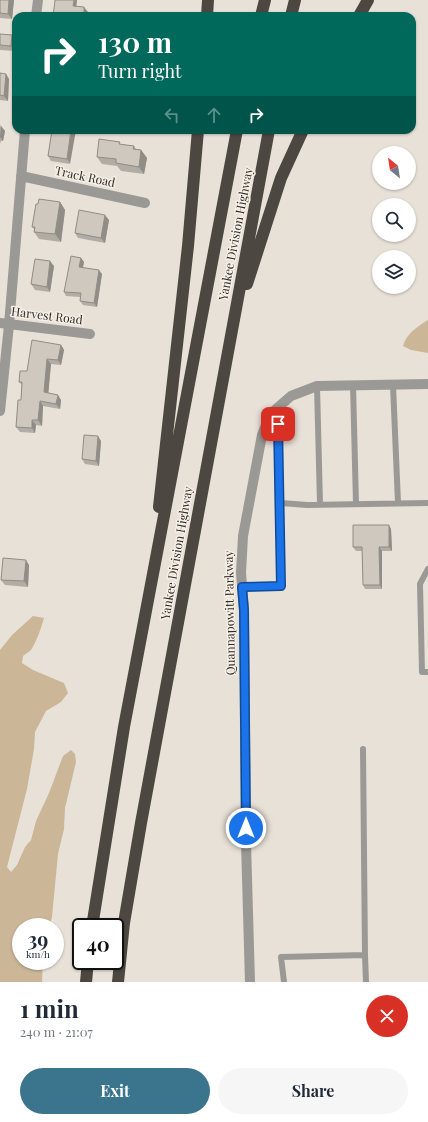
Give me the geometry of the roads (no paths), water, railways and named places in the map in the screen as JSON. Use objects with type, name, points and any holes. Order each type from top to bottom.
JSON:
[{"type":"highway","points":[[207,12],[208,0]]},
{"type":"highway","points":[[262,12],[265,0]]},
{"type":"highway","points":[[292,12],[295,0]]},
{"type":"highway","points":[[361,12],[368,0]]},
{"type":"highway","points":[[155,567],[159,500],[188,246],[198,134]]},
{"type":"highway","name":"Yankee Division Highway","points":[[93,918],[124,727],[236,134]]},
{"type":"highway","name":"Yankee Division Highway","points":[[118,982],[124,923],[140,823],[269,134]]},
{"type":"highway","points":[[232,332],[281,178],[301,134]]},
{"type":"highway","points":[[86,982],[87,970]]},
{"type":"street","points":[[36,12],[38,0]]},
{"type":"street","points":[[0,411],[5,324],[25,134]]},
{"type":"street","name":"Track Road","points":[[21,176],[145,202]]},
{"type":"street","name":"Harvest Road","points":[[5,324],[90,334]]},
{"type":"street","name":"Quannapowitt Parkway","points":[[250,982],[246,858],[244,610],[242,587],[243,536],[262,435],[267,422],[278,408],[297,393],[317,386],[428,384]]},
{"type":"lane","points":[[393,385],[398,503]]},
{"type":"lane","points":[[317,386],[320,504]]},
{"type":"lane","points":[[353,386],[356,504]]},
{"type":"lane","points":[[242,587],[281,586],[278,408]]},
{"type":"lane","points":[[280,503],[428,503]]},
{"type":"lane","points":[[427,572],[420,584],[422,672],[428,672]]},
{"type":"lane","points":[[363,750],[366,982]]},
{"type":"lane","points":[[284,982],[281,957],[365,955]]}]
